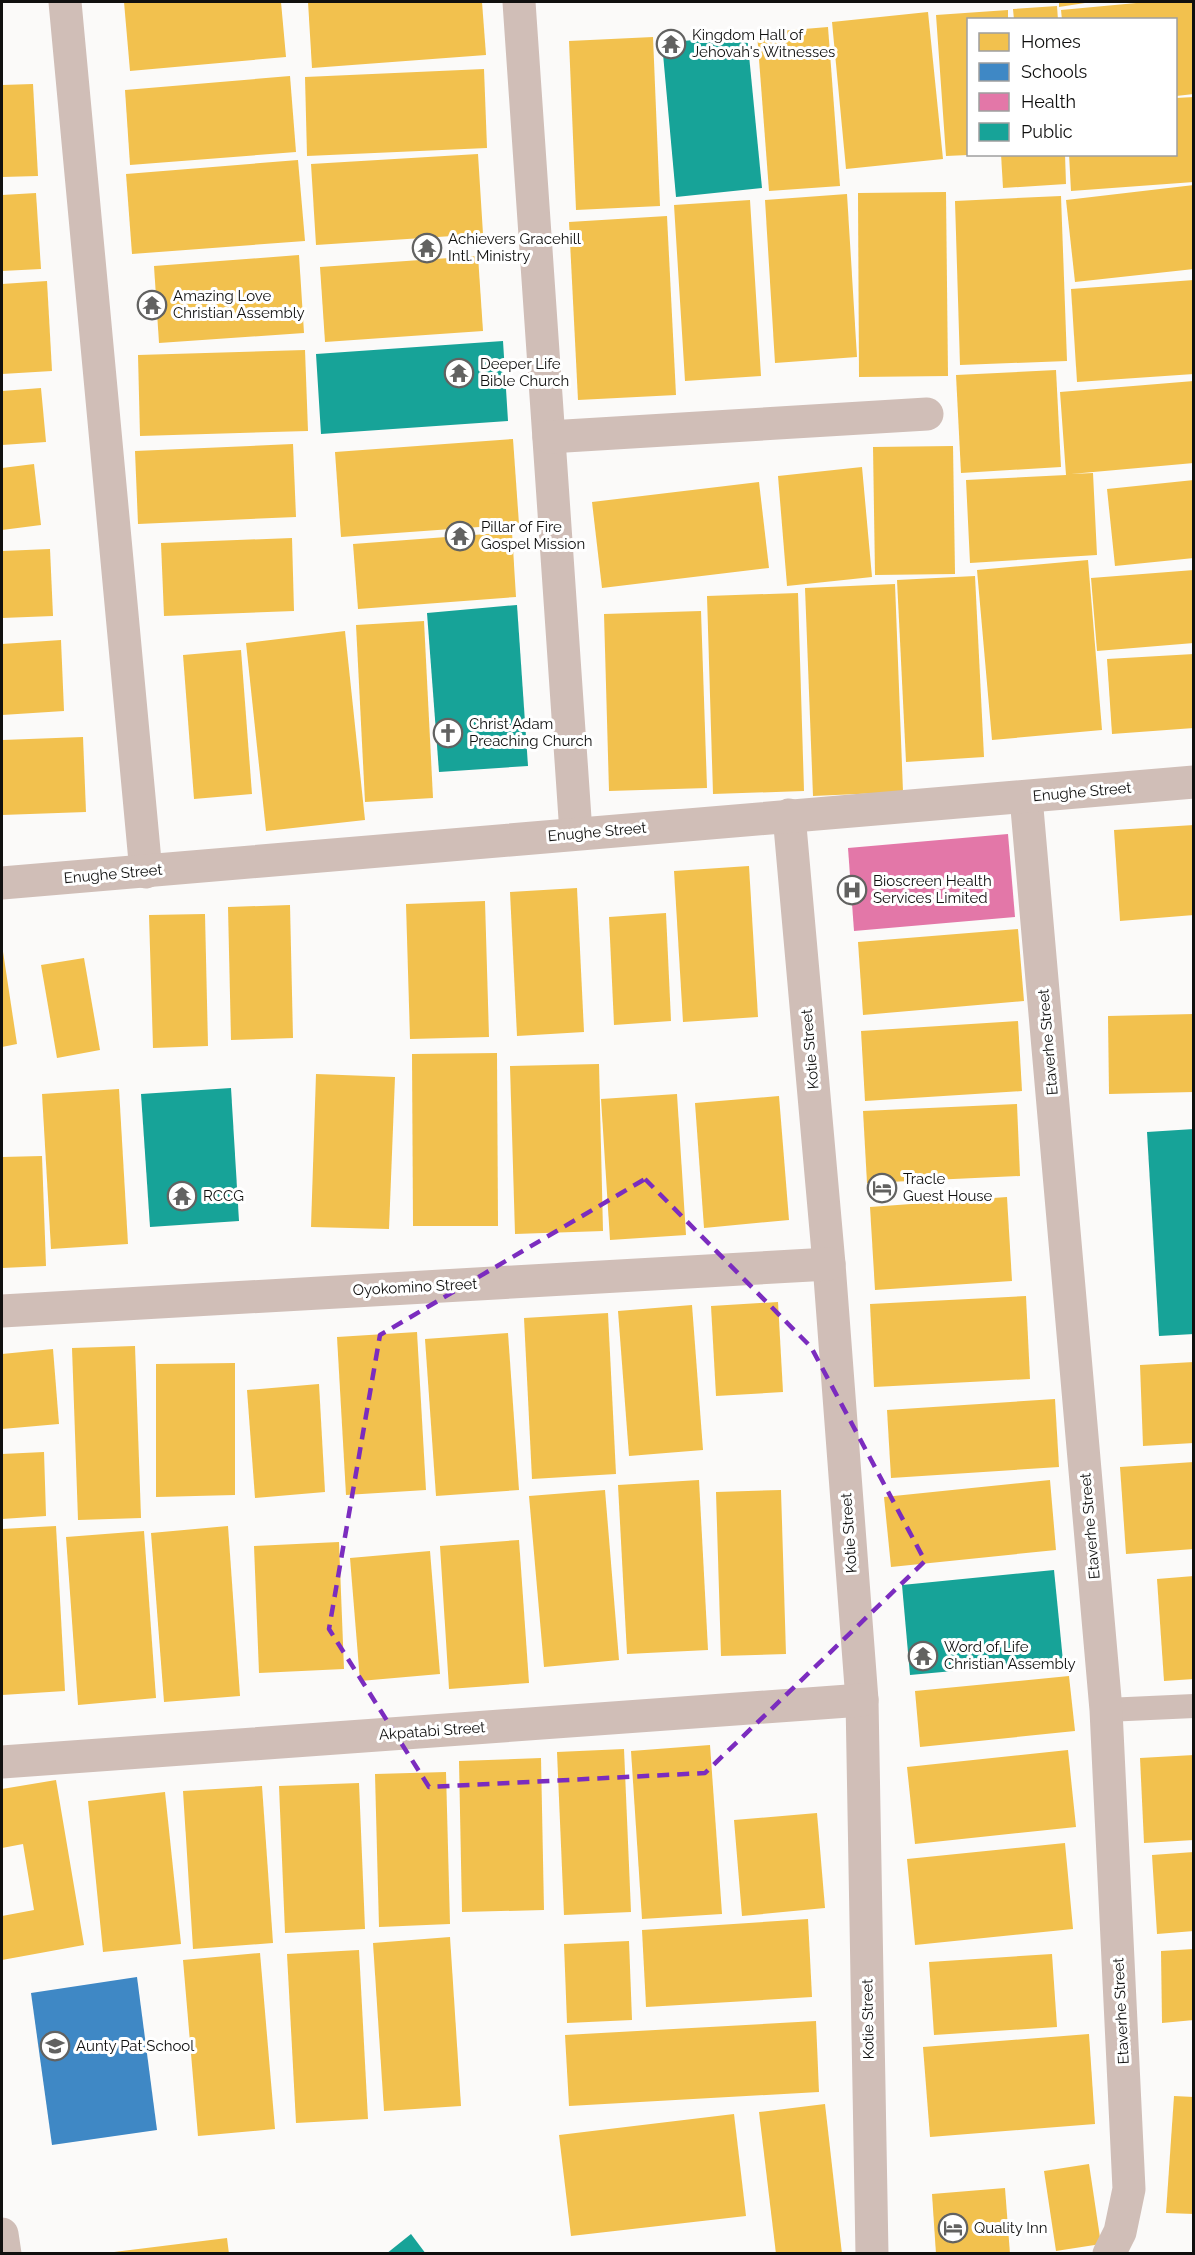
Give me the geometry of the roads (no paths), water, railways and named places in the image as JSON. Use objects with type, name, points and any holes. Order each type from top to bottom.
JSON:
[{"type":"street","points":[[65,2],[146,872]]},
{"type":"street","points":[[519,2],[576,834]]},
{"type":"street","points":[[549,437],[927,414]]},
{"type":"street","name":"Enughe Street","points":[[2,883],[1194,782]]},
{"type":"street","name":"Etaverhe Street","points":[[1026,797],[1106,1710],[1129,2189],[1120,2232],[1109,2253]]},
{"type":"street","name":"Kotie Street","points":[[789,815],[829,1264],[862,1700],[872,2253]]},
{"type":"street","name":"Oyokomino Street","points":[[2,1311],[829,1264]]},
{"type":"street","name":"Akpatabi Street","points":[[2,1762],[862,1700]]},
{"type":"street","points":[[2,2234],[5,2253]]},
{"type":"lane","points":[[1106,1710],[1194,1706]]},
{"type":"place","name":"Kingdom Hall of Jehovah's Witnesses","points":[[671,44]]},
{"type":"place","name":"Achievers Gracehill Intl. Ministry","points":[[427,248]]},
{"type":"place","name":"Amazing Love Christian Assembly","points":[[152,305]]},
{"type":"place","name":"Deeper Life Bible Church","points":[[459,373]]},
{"type":"place","name":"Pillar of Fire Gospel Mission","points":[[460,536]]},
{"type":"place","name":"Christ Adam Preaching Church","points":[[448,733]]},
{"type":"place","name":"Bioscreen Health Services Limited","points":[[852,890]]},
{"type":"place","name":"Tracle Guest House","points":[[882,1188]]},
{"type":"place","name":"RCCG","points":[[182,1196]]},
{"type":"place","name":"Word of Life Christian Assembly","points":[[923,1656]]},
{"type":"place","name":"Aunty Pat School","points":[[55,2046]]},
{"type":"place","name":"Quality Inn","points":[[953,2228]]}]
